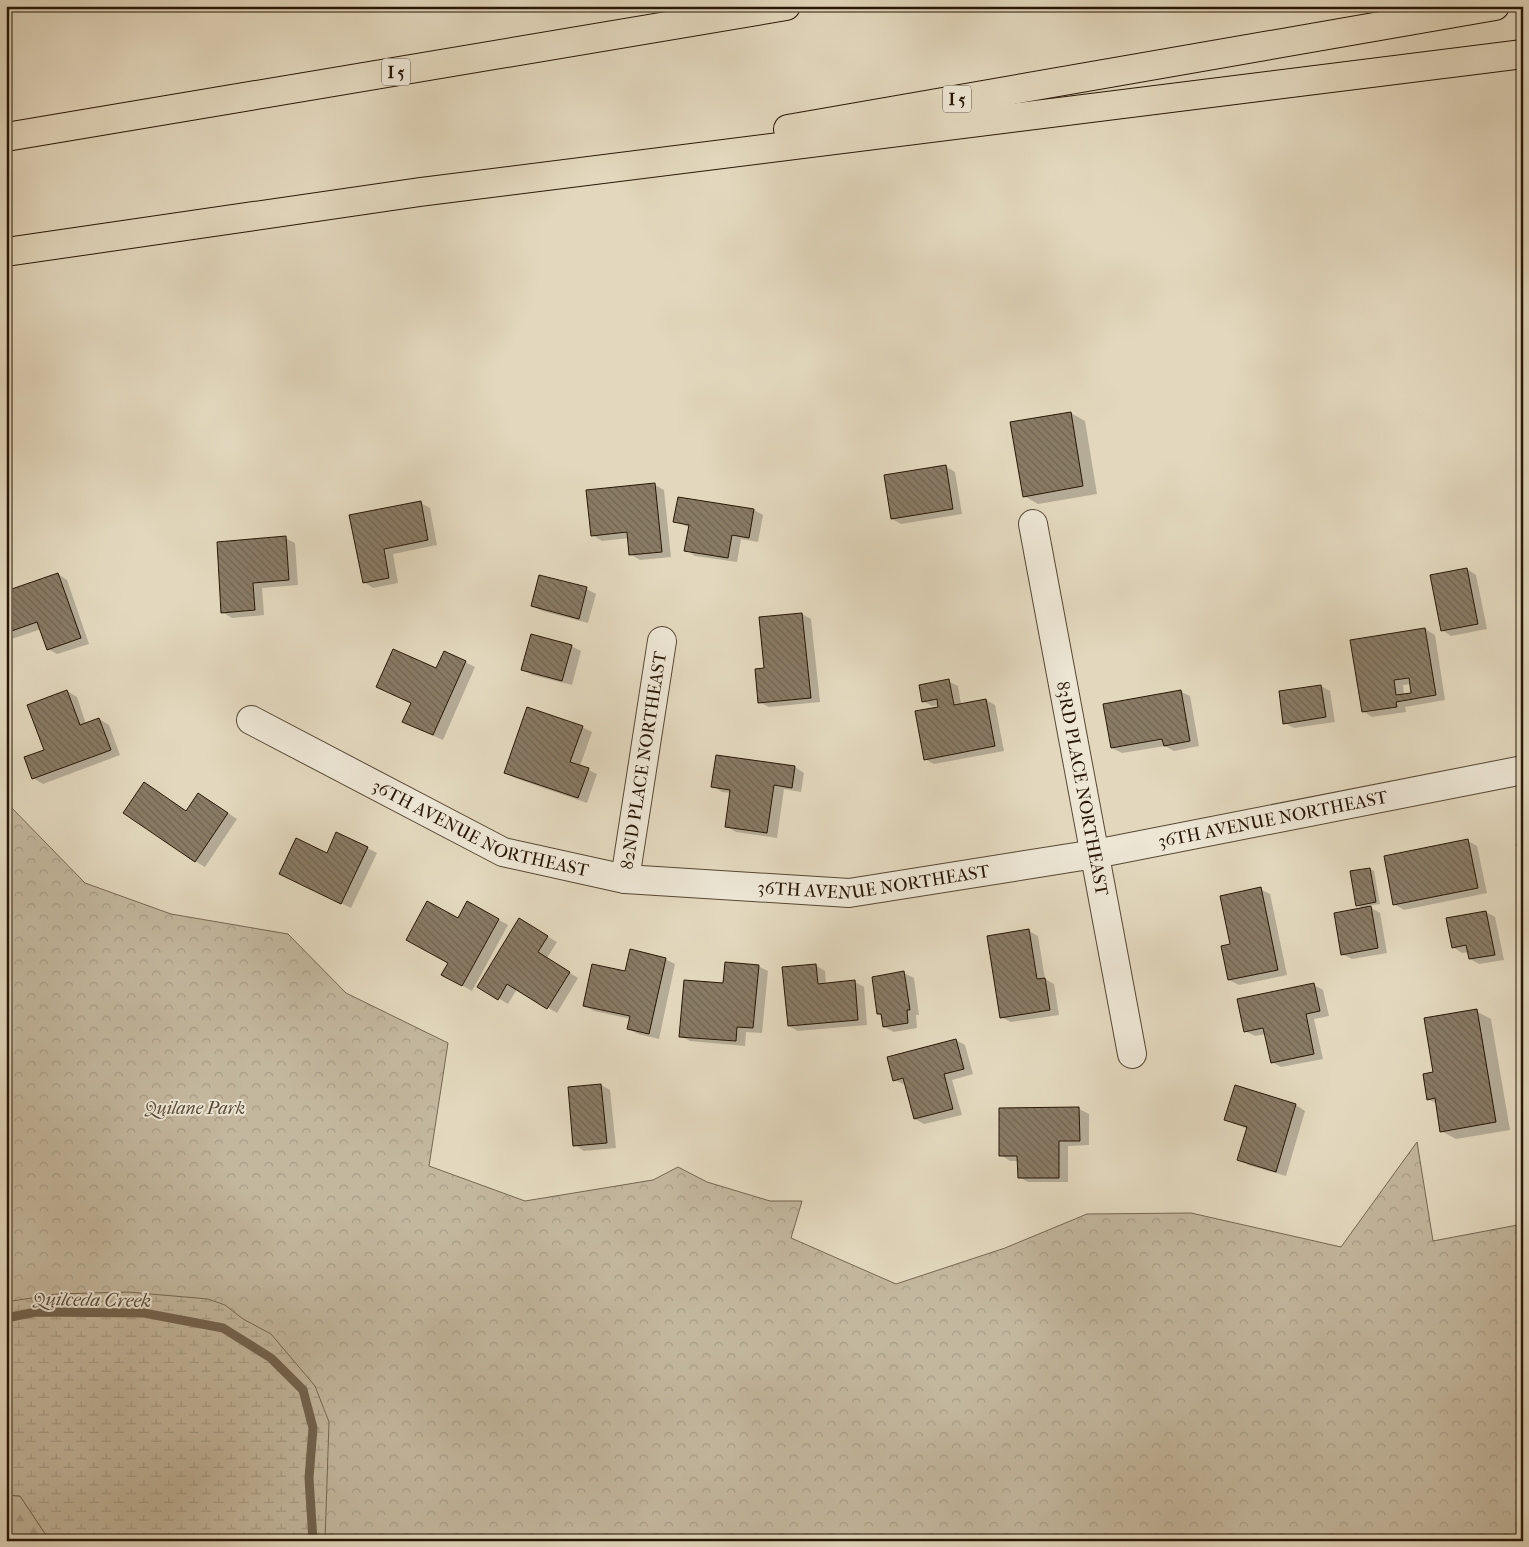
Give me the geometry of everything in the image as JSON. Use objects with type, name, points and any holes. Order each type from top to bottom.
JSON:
[{"type":"highway","points":[[727,16],[770,6]]},
{"type":"highway","name":"I 5","points":[[6,137],[786,6]]},
{"type":"highway","name":"I 5","points":[[6,252],[420,192],[1495,6]]},
{"type":"highway","points":[[420,192],[1523,54]]},
{"type":"street","name":"83RD PLACE NORTHEAST","points":[[1033,524],[1132,1054]]},
{"type":"street","name":"82ND PLACE NORTHEAST","points":[[625,879],[662,641]]},
{"type":"street","name":"36TH AVENUE NORTHEAST","points":[[251,720],[503,852],[625,879],[849,893],[1095,854],[1523,770]]},
{"type":"green space","name":"Quilane Park","points":[[6,802],[85,883],[171,914],[288,934],[346,993],[448,1043],[429,1166],[525,1201],[653,1180],[678,1167],[707,1182],[770,1201],[802,1201],[791,1238],[896,1284],[1005,1248],[1087,1214],[1191,1213],[1341,1247],[1417,1142],[1433,1241],[1523,1224],[1523,1541],[325,1541],[329,1422],[315,1386],[271,1334],[243,1319],[225,1305],[208,1299],[128,1292],[57,1294],[6,1302]]},
{"type":"green space","points":[[6,981],[1175,1541],[50,1541],[20,1496],[6,1495]]},
{"type":"green space","points":[[6,1495],[20,1496],[50,1541],[6,1541]]},
{"type":"building","points":[[1071,412],[1083,486],[1023,497],[1010,422]]},
{"type":"building","points":[[946,465],[953,509],[891,519],[884,475]]},
{"type":"building","points":[[655,483],[662,552],[629,555],[627,532],[591,536],[586,490]]},
{"type":"building","points":[[678,497],[754,509],[749,538],[732,535],[728,558],[684,551],[689,525],[673,522]]},
{"type":"building","points":[[421,501],[428,540],[384,549],[389,578],[363,583],[349,515]]},
{"type":"building","points":[[286,536],[289,580],[253,583],[255,610],[221,613],[217,542]]},
{"type":"building","points":[[1467,568],[1478,624],[1441,631],[1430,575]]},
{"type":"building","points":[[58,573],[81,638],[47,650],[37,622],[6,633],[6,591]]},
{"type":"building","points":[[539,575],[587,587],[579,619],[531,606]]},
{"type":"building","points":[[802,613],[811,698],[758,703],[755,669],[764,668],[759,617]]},
{"type":"building","points":[[1425,628],[1436,695],[1396,702],[1397,707],[1362,712],[1350,640]],"holes":[[[1409,678],[1411,693],[1396,695],[1394,680]]]},
{"type":"building","points":[[531,634],[572,645],[562,681],[521,670]]},
{"type":"building","points":[[393,649],[436,668],[444,651],[466,661],[433,735],[402,722],[411,703],[376,687]]},
{"type":"building","points":[[949,679],[954,705],[986,699],[995,746],[924,760],[915,711],[938,707],[937,699],[922,702],[919,685]]},
{"type":"building","points":[[1321,685],[1326,717],[1283,724],[1279,691]]},
{"type":"building","points":[[67,690],[80,725],[99,718],[111,750],[32,779],[24,757],[44,750],[27,705]]},
{"type":"building","points":[[1181,690],[1190,741],[1164,746],[1162,739],[1111,748],[1103,704]]},
{"type":"building","points":[[527,707],[583,726],[570,762],[589,768],[578,798],[504,773]]},
{"type":"building","points":[[716,755],[795,766],[792,788],[774,785],[767,833],[725,827],[730,790],[711,787]]},
{"type":"building","points":[[144,782],[186,811],[198,793],[228,813],[195,862],[123,813]]},
{"type":"building","points":[[336,832],[368,847],[341,904],[279,874],[296,838],[327,853]]},
{"type":"building","points":[[1468,839],[1478,888],[1393,905],[1384,856]]},
{"type":"building","points":[[1523,843],[1523,881],[1517,844]]},
{"type":"building","points":[[1370,868],[1376,902],[1356,906],[1350,871]]},
{"type":"building","points":[[1261,887],[1278,970],[1228,980],[1221,946],[1230,944],[1220,896]]},
{"type":"building","points":[[427,901],[458,918],[467,901],[499,919],[462,986],[441,975],[448,963],[406,940]]},
{"type":"building","points":[[1371,906],[1378,948],[1341,955],[1334,913]]},
{"type":"building","points":[[1486,911],[1495,955],[1469,959],[1466,945],[1452,948],[1446,918]]},
{"type":"building","points":[[519,918],[548,936],[538,952],[570,972],[547,1009],[507,984],[498,1000],[477,987]]},
{"type":"building","points":[[1029,929],[1037,979],[1045,978],[1050,1010],[1000,1018],[987,936]]},
{"type":"building","points":[[630,949],[666,958],[649,1034],[627,1029],[630,1016],[583,1006],[592,964],[625,971]]},
{"type":"building","points":[[725,962],[759,965],[753,1028],[737,1027],[736,1041],[679,1037],[684,980],[723,983]]},
{"type":"building","points":[[816,964],[818,984],[855,980],[858,1020],[788,1026],[782,967]]},
{"type":"building","points":[[904,971],[910,1010],[907,1010],[908,1023],[883,1027],[881,1014],[877,1014],[872,977]]},
{"type":"building","points":[[1314,983],[1320,1011],[1306,1014],[1314,1054],[1271,1063],[1263,1028],[1244,1032],[1237,999]]},
{"type":"building","points":[[1477,1009],[1496,1122],[1440,1132],[1435,1098],[1427,1100],[1423,1074],[1433,1072],[1424,1018]]},
{"type":"building","points":[[956,1039],[964,1069],[944,1074],[953,1109],[914,1119],[903,1078],[893,1081],[887,1057]]},
{"type":"building","points":[[601,1084],[607,1143],[573,1146],[568,1087]]},
{"type":"building","points":[[1235,1085],[1296,1104],[1276,1172],[1237,1160],[1247,1127],[1224,1120]]},
{"type":"building","points":[[1079,1107],[1080,1141],[1059,1141],[1059,1178],[1018,1178],[1017,1156],[999,1156],[999,1108]]},
{"type":"waterway","name":"Quilceda Creek","points":[[6,1318],[36,1312],[144,1313],[223,1328],[271,1358],[303,1390],[313,1428],[309,1478],[313,1541]]}]
